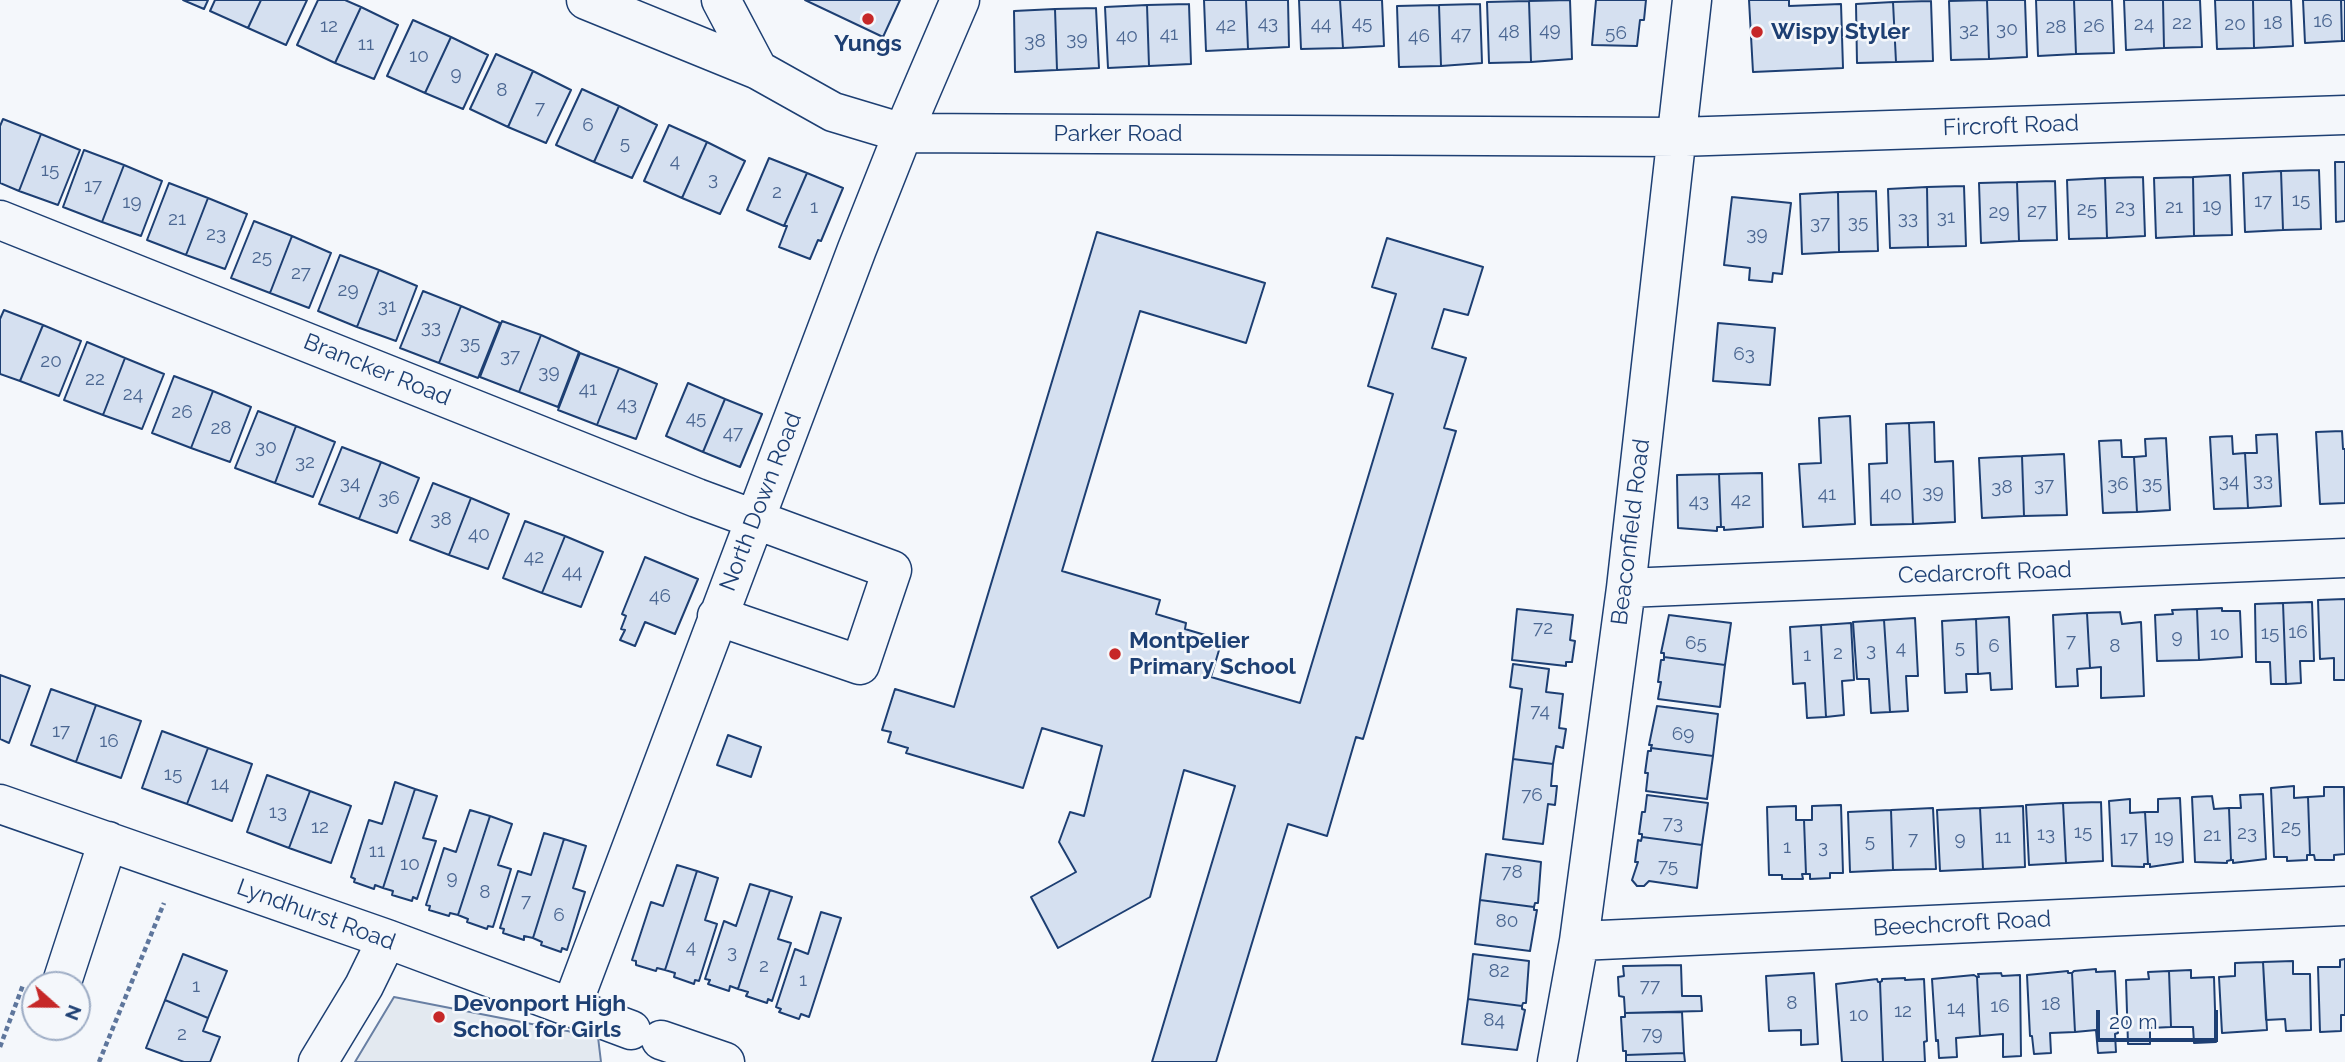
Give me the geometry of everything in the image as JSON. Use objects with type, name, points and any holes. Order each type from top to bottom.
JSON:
[{"type":"street","name":"Parker Road","points":[[586,0],[758,70],[833,112],[903,133],[1678,137]]},
{"type":"street","points":[[721,0],[758,70]]},
{"type":"street","name":"North Down Road","points":[[571,1008],[717,617],[903,133],[960,0]]},
{"type":"street","name":"Beaconfield Road","points":[[1558,1062],[1578,941],[1626,588],[1692,0]]},
{"type":"street","name":"Fircroft Road","points":[[1678,137],[2345,115]]},
{"type":"street","name":"Brancker Road","points":[[0,220],[754,520],[892,570],[860,665],[717,617]]},
{"type":"street","name":"Cedarcroft Road","points":[[1626,588],[2345,558]]},
{"type":"street","name":"Lyndhurst Road","points":[[0,804],[387,939],[571,1008],[636,1040],[725,1062]]},
{"type":"street","points":[[66,971],[108,841]]},
{"type":"street","name":"Beechcroft Road","points":[[1578,941],[2345,906]]},
{"type":"street","points":[[318,1062],[364,986],[387,939]]},
{"type":"path","points":[[99,1062],[179,866]]},
{"type":"path","points":[[0,1047],[21,989]]},
{"type":"shaded area","name":"Devonport High School for Girls","points":[[394,997],[598,1037],[601,1062],[355,1062]]},
{"type":"building","points":[[183,0],[208,0],[204,9]]},
{"type":"building","points":[[215,0],[261,0],[248,28],[210,11]]},
{"type":"building","points":[[261,0],[307,0],[286,45],[248,28]]},
{"type":"building","points":[[318,0],[345,0],[361,7],[335,63],[297,45]]},
{"type":"building","name":"Yungs","points":[[805,0],[900,0],[883,37]]},
{"type":"building","points":[[1204,0],[1246,0],[1248,49],[1206,51]]},
{"type":"building","points":[[1246,0],[1288,0],[1289,47],[1248,49]]},
{"type":"building","points":[[1299,0],[1340,0],[1343,48],[1301,49]]},
{"type":"building","points":[[1340,0],[1382,0],[1384,46],[1343,48]]},
{"type":"building","points":[[1570,0],[1572,59],[1531,62],[1529,1]]},
{"type":"building","points":[[1596,0],[1646,0],[1637,46],[1592,45]]},
{"type":"building","points":[[1749,0],[1789,0],[1789,6],[1841,4],[1843,68],[1753,72]]},
{"type":"building","points":[[1987,0],[2025,0],[2027,57],[1989,59]]},
{"type":"building","points":[[1987,0],[1989,59],[1951,60],[1949,1]]},
{"type":"building","points":[[2036,0],[2074,0],[2076,54],[2038,56]]},
{"type":"building","points":[[2074,0],[2112,0],[2114,53],[2076,54]]},
{"type":"building","points":[[2124,0],[2163,0],[2164,48],[2126,50]]},
{"type":"building","points":[[2163,0],[2200,0],[2202,47],[2164,48]]},
{"type":"building","points":[[2215,0],[2253,0],[2254,48],[2217,49]]},
{"type":"building","points":[[2253,0],[2291,0],[2293,46],[2254,48]]},
{"type":"building","points":[[2303,0],[2341,0],[2342,41],[2305,43]]},
{"type":"building","points":[[2341,0],[2345,0],[2345,41],[2342,41]]},
{"type":"building","points":[[1529,1],[1531,62],[1489,63],[1487,2]]},
{"type":"building","points":[[1931,1],[1933,61],[1896,62],[1893,2]]},
{"type":"building","points":[[1893,2],[1896,62],[1857,63],[1856,4]]},
{"type":"building","points":[[1189,4],[1191,64],[1149,66],[1147,5]]},
{"type":"building","points":[[1480,4],[1482,63],[1441,66],[1439,5]]},
{"type":"building","points":[[1147,5],[1149,66],[1108,68],[1105,7]]},
{"type":"building","points":[[1439,5],[1441,66],[1399,67],[1397,6]]},
{"type":"building","points":[[361,7],[398,25],[374,79],[335,63]]},
{"type":"building","points":[[1096,8],[1099,68],[1057,70],[1055,9]]},
{"type":"building","points":[[1055,9],[1057,70],[1015,72],[1014,11]]},
{"type":"building","points":[[413,20],[451,37],[425,93],[387,76]]},
{"type":"building","points":[[451,37],[488,55],[463,109],[425,93]]},
{"type":"building","points":[[496,54],[533,71],[508,127],[470,109]]},
{"type":"building","points":[[533,71],[571,90],[546,143],[508,127]]},
{"type":"building","points":[[582,89],[619,106],[594,162],[556,145]]},
{"type":"building","points":[[619,106],[657,125],[632,178],[594,162]]},
{"type":"building","points":[[3,119],[41,134],[19,191],[0,183],[0,126]]},
{"type":"building","points":[[669,125],[707,142],[682,198],[644,181]]},
{"type":"building","points":[[41,134],[80,150],[58,205],[19,191]]},
{"type":"building","points":[[707,142],[745,161],[720,214],[682,198]]},
{"type":"building","points":[[84,150],[124,165],[102,222],[63,207]]},
{"type":"building","points":[[769,158],[807,173],[784,226],[747,210]]},
{"type":"building","points":[[2335,162],[2345,162],[2345,221],[2336,222]]},
{"type":"building","points":[[124,165],[162,181],[141,236],[102,222]]},
{"type":"building","points":[[2319,170],[2321,229],[2283,230],[2281,171]]},
{"type":"building","points":[[2281,171],[2283,230],[2245,232],[2243,173]]},
{"type":"building","points":[[807,173],[843,188],[821,241],[818,240],[810,259],[779,247],[787,226],[784,226]]},
{"type":"building","points":[[2230,175],[2232,235],[2194,236],[2193,177]]},
{"type":"building","points":[[2143,177],[2145,236],[2107,238],[2105,178]]},
{"type":"building","points":[[2193,177],[2194,236],[2156,238],[2154,178]]},
{"type":"building","points":[[2105,178],[2107,238],[2069,239],[2067,180]]},
{"type":"building","points":[[2055,181],[2057,240],[2019,241],[2017,182]]},
{"type":"building","points":[[2017,182],[2019,241],[1981,243],[1979,183]]},
{"type":"building","points":[[169,183],[208,198],[186,255],[147,240]]},
{"type":"building","points":[[1964,186],[1966,246],[1928,247],[1927,187]]},
{"type":"building","points":[[1927,187],[1928,247],[1890,248],[1888,189]]},
{"type":"building","points":[[1876,191],[1878,251],[1839,252],[1838,192]]},
{"type":"building","points":[[1838,192],[1839,252],[1802,254],[1800,194]]},
{"type":"building","points":[[1732,197],[1791,203],[1782,274],[1773,273],[1772,282],[1749,280],[1750,268],[1724,265]]},
{"type":"building","points":[[208,198],[247,214],[225,269],[186,255]]},
{"type":"building","points":[[254,221],[292,236],[270,293],[231,278]]},
{"type":"building","points":[[1097,232],[1265,283],[1246,343],[1140,311],[1062,571],[1160,600],[1156,614],[1186,623],[1185,629],[1222,640],[1211,677],[1300,703],[1393,394],[1368,386],[1396,294],[1372,287],[1387,238],[1483,267],[1468,315],[1444,309],[1432,348],[1466,358],[1444,428],[1456,431],[1363,739],[1356,737],[1327,836],[1288,824],[1216,1062],[1152,1062],[1235,786],[1184,770],[1150,897],[1058,948],[1031,897],[1076,872],[1059,842],[1070,812],[1084,816],[1102,746],[1042,728],[1023,788],[906,753],[908,748],[888,742],[891,732],[882,730],[895,689],[954,707]]},
{"type":"building","points":[[292,236],[331,253],[309,308],[270,293]]},
{"type":"building","points":[[340,255],[379,270],[357,327],[318,311]]},
{"type":"building","points":[[379,270],[417,286],[396,341],[357,327]]},
{"type":"building","points":[[423,291],[461,306],[439,363],[400,348]]},
{"type":"building","points":[[461,306],[500,323],[478,378],[439,363]]},
{"type":"building","points":[[4,310],[43,325],[20,381],[0,374],[0,319]]},
{"type":"building","points":[[502,321],[541,335],[519,392],[480,377]]},
{"type":"building","points":[[1718,323],[1775,328],[1770,385],[1713,381]]},
{"type":"building","points":[[43,325],[81,341],[59,396],[20,381]]},
{"type":"building","points":[[541,335],[579,352],[558,407],[519,392]]},
{"type":"building","points":[[87,342],[125,358],[103,415],[64,400]]},
{"type":"building","points":[[580,353],[619,368],[597,425],[558,410]]},
{"type":"building","points":[[125,358],[164,374],[142,429],[103,415]]},
{"type":"building","points":[[619,368],[657,384],[636,439],[597,425]]},
{"type":"building","points":[[174,376],[213,391],[191,448],[152,433]]},
{"type":"building","points":[[688,383],[725,399],[703,452],[666,436]]},
{"type":"building","points":[[213,391],[251,407],[230,462],[191,448]]},
{"type":"building","points":[[725,399],[762,414],[740,467],[703,452]]},
{"type":"building","points":[[258,411],[296,426],[275,483],[235,468]]},
{"type":"building","points":[[1850,416],[1855,524],[1803,527],[1799,464],[1821,463],[1819,418]]},
{"type":"building","points":[[1934,422],[1935,462],[1953,461],[1955,522],[1913,524],[1909,423]]},
{"type":"building","points":[[1909,423],[1913,524],[1871,525],[1869,464],[1887,463],[1886,424]]},
{"type":"building","points":[[296,426],[335,442],[313,497],[275,483]]},
{"type":"building","points":[[2342,431],[2345,449],[2345,503],[2320,504],[2316,432]]},
{"type":"building","points":[[2277,434],[2281,506],[2248,508],[2245,453],[2257,453],[2256,435]]},
{"type":"building","points":[[2232,436],[2233,454],[2245,453],[2248,508],[2214,509],[2210,437]]},
{"type":"building","points":[[2166,438],[2170,510],[2137,512],[2134,457],[2146,456],[2145,439]]},
{"type":"building","points":[[2121,440],[2122,457],[2134,457],[2137,512],[2103,513],[2099,441]]},
{"type":"building","points":[[342,447],[381,462],[359,519],[319,504]]},
{"type":"building","points":[[2064,454],[2067,515],[2024,516],[2022,456]]},
{"type":"building","points":[[2022,456],[2024,516],[1982,518],[1979,458]]},
{"type":"building","points":[[381,462],[419,478],[397,533],[359,519]]},
{"type":"building","points":[[1762,473],[1763,527],[1724,530],[1724,527],[1721,527],[1719,474]]},
{"type":"building","points":[[1719,474],[1721,527],[1717,527],[1717,531],[1678,528],[1677,475]]},
{"type":"building","points":[[433,483],[471,498],[449,555],[410,540]]},
{"type":"building","points":[[471,498],[509,514],[488,569],[449,555]]},
{"type":"building","points":[[525,521],[565,536],[542,593],[503,578]]},
{"type":"building","points":[[565,536],[603,552],[581,607],[542,593]]},
{"type":"building","points":[[645,557],[698,579],[675,634],[645,622],[635,646],[620,640],[625,630],[621,629],[626,616],[622,614]]},
{"type":"building","points":[[2345,599],[2345,680],[2334,680],[2334,658],[2320,659],[2318,600]]},
{"type":"building","points":[[2312,602],[2314,661],[2300,661],[2301,683],[2286,684],[2283,603]]},
{"type":"building","points":[[2283,603],[2286,684],[2271,684],[2270,662],[2256,662],[2255,604]]},
{"type":"building","points":[[2222,608],[2222,611],[2240,611],[2242,657],[2199,660],[2197,609]]},
{"type":"building","points":[[1517,609],[1573,615],[1570,640],[1575,641],[1572,662],[1566,662],[1566,666],[1512,660]]},
{"type":"building","points":[[2197,609],[2199,660],[2157,661],[2155,615],[2173,614],[2172,610]]},
{"type":"building","points":[[2120,612],[2122,624],[2141,622],[2144,696],[2101,698],[2101,667],[2090,668],[2087,613]]},
{"type":"building","points":[[2087,613],[2090,668],[2077,669],[2078,686],[2056,687],[2053,615]]},
{"type":"building","points":[[1669,615],[1731,623],[1725,665],[1664,657],[1664,653],[1661,653]]},
{"type":"building","points":[[2009,617],[2012,689],[1991,690],[1990,673],[1978,674],[1976,619]]},
{"type":"building","points":[[1915,618],[1918,676],[1906,676],[1908,711],[1890,712],[1884,620]]},
{"type":"building","points":[[1976,619],[1978,674],[1966,674],[1967,692],[1945,693],[1942,621]]},
{"type":"building","points":[[1884,620],[1890,712],[1871,713],[1869,679],[1857,679],[1853,622]]},
{"type":"building","points":[[1851,623],[1854,680],[1842,681],[1844,715],[1826,717],[1821,625]]},
{"type":"building","points":[[1821,625],[1826,717],[1807,718],[1805,683],[1793,684],[1790,627]]},
{"type":"building","points":[[1664,657],[1725,665],[1720,707],[1658,699],[1661,660],[1664,660]]},
{"type":"building","points":[[1513,664],[1549,669],[1546,692],[1563,694],[1559,728],[1566,729],[1563,748],[1556,746],[1553,764],[1513,759],[1522,689],[1510,687]]},
{"type":"building","points":[[0,675],[30,686],[9,743],[0,739]]},
{"type":"building","points":[[51,689],[96,705],[76,762],[31,745]]},
{"type":"building","points":[[96,705],[141,721],[121,778],[76,762]]},
{"type":"building","points":[[1657,706],[1718,714],[1713,756],[1651,748],[1652,745],[1649,745]]},
{"type":"building","points":[[162,731],[208,748],[187,804],[142,788]]},
{"type":"building","points":[[728,735],[761,747],[751,777],[717,765]]},
{"type":"building","points":[[208,748],[252,764],[232,821],[187,804]]},
{"type":"building","points":[[1651,748],[1713,756],[1707,799],[1646,791],[1648,773],[1645,773],[1648,751],[1651,751]]},
{"type":"building","points":[[1513,759],[1553,764],[1551,786],[1557,786],[1555,805],[1548,804],[1543,844],[1503,839]]},
{"type":"building","points":[[267,775],[310,791],[289,848],[247,832]]},
{"type":"building","points":[[395,782],[415,789],[383,888],[375,885],[374,889],[354,882],[355,879],[351,877],[369,820],[382,824]]},
{"type":"building","points":[[2294,786],[2294,798],[2308,797],[2310,855],[2307,855],[2307,860],[2287,861],[2287,857],[2274,857],[2271,788]]},
{"type":"building","points":[[2324,787],[2344,787],[2345,854],[2334,855],[2334,860],[2315,860],[2314,855],[2310,855],[2308,797],[2324,796]]},
{"type":"building","points":[[415,789],[437,796],[423,838],[436,841],[417,899],[413,897],[412,901],[392,895],[393,891],[383,888]]},
{"type":"building","points":[[310,791],[351,806],[331,863],[289,848]]},
{"type":"building","points":[[2263,794],[2266,859],[2233,863],[2229,808],[2241,808],[2240,795]]},
{"type":"building","points":[[1647,795],[1708,803],[1702,845],[1642,837],[1642,834],[1639,834]]},
{"type":"building","points":[[2212,796],[2214,809],[2229,808],[2231,860],[2227,863],[2195,862],[2192,797]]},
{"type":"building","points":[[2180,798],[2183,862],[2150,867],[2145,812],[2158,812],[2158,799]]},
{"type":"building","points":[[2130,799],[2130,813],[2145,812],[2148,864],[2144,864],[2144,867],[2112,866],[2109,801]]},
{"type":"building","points":[[2101,802],[2103,861],[2066,863],[2063,803]]},
{"type":"building","points":[[2063,803],[2066,863],[2029,865],[2026,805]]},
{"type":"building","points":[[1841,805],[1843,873],[1830,873],[1830,878],[1810,879],[1810,874],[1806,874],[1804,820],[1812,820],[1812,806]]},
{"type":"building","points":[[1796,806],[1796,820],[1804,820],[1806,874],[1802,874],[1803,879],[1782,879],[1782,875],[1769,875],[1767,807]]},
{"type":"building","points":[[2023,806],[2025,867],[1983,869],[1980,808]]},
{"type":"building","points":[[1933,808],[1936,869],[1893,870],[1891,810]]},
{"type":"building","points":[[1980,808],[1983,869],[1940,871],[1937,810]]},
{"type":"building","points":[[470,810],[490,816],[458,915],[450,913],[449,916],[429,910],[430,906],[426,905],[444,848],[456,852]]},
{"type":"building","points":[[1891,810],[1893,870],[1850,872],[1848,812]]},
{"type":"building","points":[[490,816],[512,824],[498,865],[511,869],[493,927],[488,926],[487,929],[467,922],[468,919],[458,915]]},
{"type":"building","points":[[544,833],[564,839],[533,938],[524,936],[524,940],[503,933],[504,929],[500,928],[518,871],[531,875]]},
{"type":"building","points":[[1642,837],[1702,845],[1697,888],[1649,881],[1644,886],[1637,886],[1632,880],[1638,862],[1635,862],[1638,840],[1641,841]]},
{"type":"building","points":[[564,839],[586,846],[573,888],[585,892],[567,950],[562,948],[561,952],[541,945],[542,942],[533,938]]},
{"type":"building","points":[[1486,854],[1541,862],[1538,903],[1535,903],[1534,907],[1480,900]]},
{"type":"building","points":[[677,865],[697,871],[665,970],[657,968],[656,971],[636,965],[636,961],[632,960],[651,902],[663,906]]},
{"type":"building","points":[[697,871],[718,878],[705,920],[717,924],[699,981],[695,980],[694,984],[674,977],[675,973],[665,970]]},
{"type":"building","points":[[750,884],[770,890],[738,989],[730,986],[729,991],[708,984],[710,980],[705,979],[724,921],[736,926]]},
{"type":"building","points":[[770,890],[792,897],[778,939],[791,943],[772,1001],[768,999],[767,1003],[746,996],[748,992],[738,989]]},
{"type":"building","points":[[1480,900],[1534,907],[1534,910],[1537,910],[1530,951],[1475,944]]},
{"type":"building","points":[[821,912],[841,918],[809,1017],[801,1014],[799,1019],[779,1012],[781,1009],[776,1007],[795,949],[808,954]]},
{"type":"building","points":[[183,954],[227,971],[208,1018],[165,1000]]},
{"type":"building","points":[[1473,954],[1529,961],[1526,1003],[1522,1006],[1468,999]]},
{"type":"building","points":[[2345,959],[2345,1015],[2341,1015],[2341,1031],[2320,1032],[2318,967],[2340,967],[2340,960]]},
{"type":"building","points":[[2293,961],[2293,974],[2310,974],[2311,1030],[2286,1031],[2285,1019],[2266,1020],[2263,962]]},
{"type":"building","points":[[2263,962],[2267,1030],[2222,1033],[2219,977],[2235,976],[2235,963]]},
{"type":"building","points":[[1681,965],[1682,996],[1701,996],[1702,1011],[1625,1013],[1624,997],[1619,996],[1618,977],[1624,976],[1623,966]]},
{"type":"building","points":[[2096,969],[2096,972],[2115,971],[2118,1033],[2115,1034],[2116,1052],[2098,1053],[2096,1030],[2075,1032],[2072,973]]},
{"type":"building","points":[[2191,970],[2191,978],[2214,977],[2216,1042],[2194,1043],[2193,1027],[2171,1027],[2169,971]]},
{"type":"building","points":[[2068,971],[2072,973],[2075,1032],[2050,1033],[2051,1053],[2034,1054],[2030,1036],[2027,975]]},
{"type":"building","points":[[2169,971],[2171,1027],[2150,1028],[2150,1044],[2128,1044],[2126,980],[2149,979],[2148,972]]},
{"type":"building","points":[[1814,973],[1818,1044],[1801,1045],[1801,1030],[1769,1031],[1766,976]]},
{"type":"building","points":[[2001,973],[2002,976],[2020,975],[2021,1056],[2003,1057],[2003,1034],[1980,1036],[1978,974]]},
{"type":"building","points":[[1974,975],[1977,977],[1980,1036],[1956,1038],[1957,1057],[1939,1058],[1932,979]]},
{"type":"building","points":[[1877,979],[1880,982],[1883,1062],[1842,1062],[1836,984]]},
{"type":"building","points":[[1882,979],[1924,979],[1927,1041],[1924,1042],[1925,1062],[1883,1062],[1880,982]]},
{"type":"building","points":[[1468,999],[1522,1006],[1525,1010],[1517,1050],[1462,1044]]},
{"type":"building","points":[[165,1000],[208,1018],[203,1031],[220,1037],[210,1062],[184,1062],[146,1048]]},
{"type":"building","points":[[1682,1012],[1684,1053],[1626,1055],[1626,1051],[1623,1051],[1621,1017],[1625,1017],[1625,1013]]},
{"type":"building","points":[[1684,1053],[1685,1062],[1626,1062],[1626,1055]]},
{"type":"place","name":"Yungs","points":[[868,19]]},
{"type":"place","name":"Wispy Styler","points":[[1757,32]]},
{"type":"place","name":"Montpelier Primary School","points":[[1115,654]]},
{"type":"place","name":"Devonport High School for Girls","points":[[439,1017]]}]
